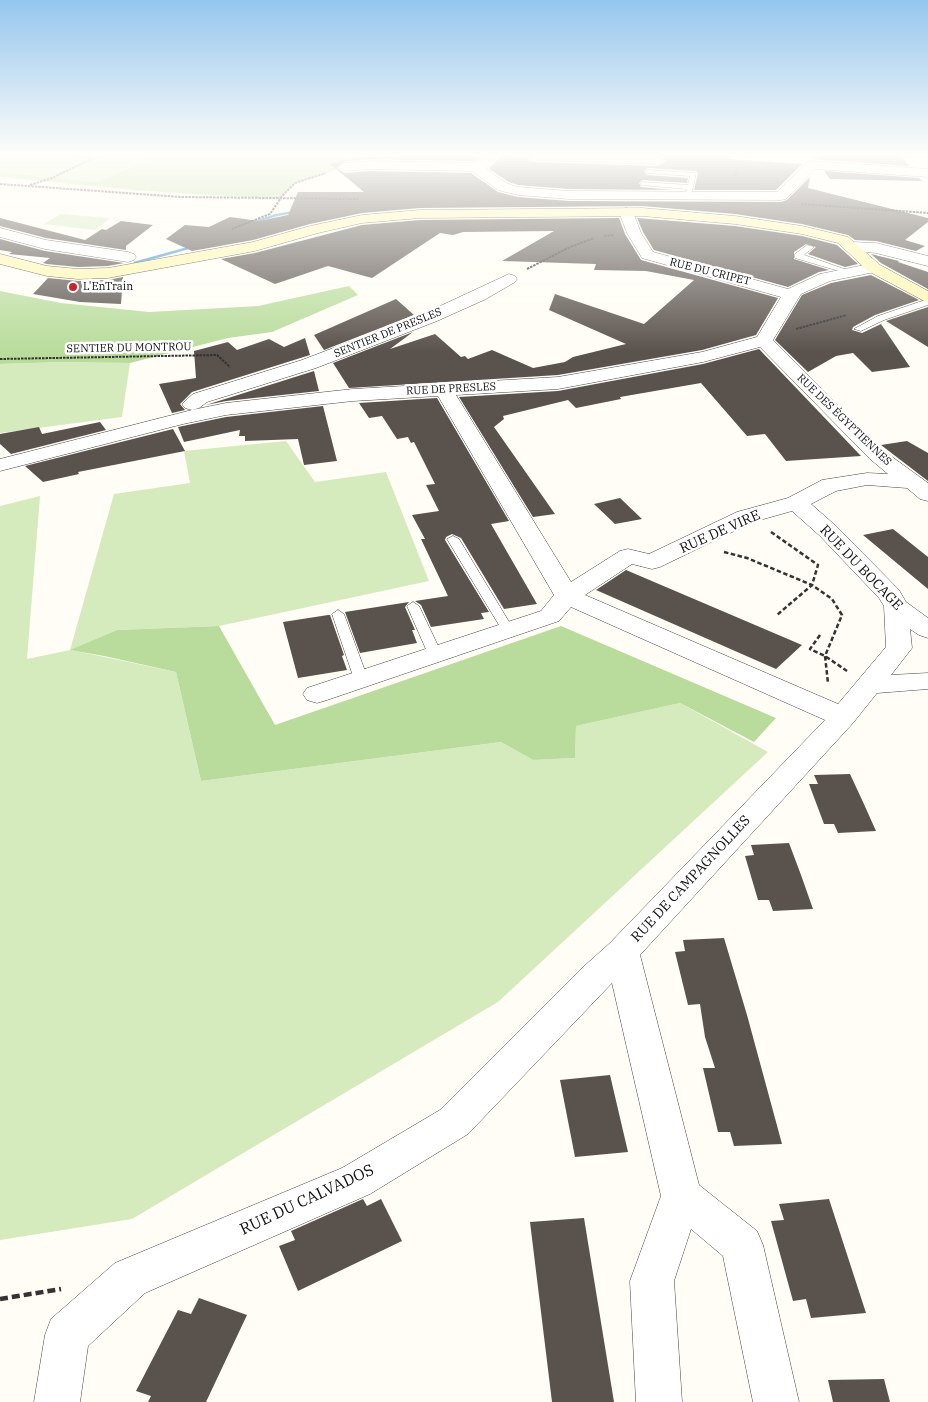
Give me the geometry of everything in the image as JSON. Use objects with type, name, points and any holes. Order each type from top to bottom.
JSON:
[{"type":"main road","points":[[0,259],[47,271],[78,274],[108,273],[255,246],[315,228],[349,221]]},
{"type":"main road","points":[[744,221],[802,230],[843,240],[874,268],[928,298]]},
{"type":"street","name":"RUE DU CRIPET","points":[[634,221],[634,233],[647,255],[675,264],[761,285],[791,295]]},
{"type":"street","points":[[0,232],[45,244],[128,257]]},
{"type":"street","points":[[851,247],[876,248],[928,261]]},
{"type":"street","points":[[764,341],[795,291],[826,277],[874,268]]},
{"type":"street","name":"SENTIER DE PRESLES","points":[[180,418],[186,408],[200,398],[309,364],[413,324],[480,295],[509,280]]},
{"type":"street","name":"RUE DE PRESLES","points":[[0,464],[180,418],[226,409],[353,395],[558,383],[703,357],[764,341]]},
{"type":"street","name":"RUE DES ÉGYPTIENNES","points":[[764,341],[877,455],[920,488]]},
{"type":"street","points":[[444,390],[567,596],[833,713]]},
{"type":"street","name":"RUE DE VIRE","points":[[317,694],[550,616],[567,596],[628,556],[652,562],[745,517],[796,503],[830,484],[867,479],[920,488]]},
{"type":"street","name":"RUE DU BOCAGE","points":[[796,503],[828,531],[890,595],[896,606],[928,630]]},
{"type":"street","name":"RUE DE CAMPAGNOLLES","points":[[681,1196],[622,952],[833,713],[869,685],[899,648],[896,606]]},
{"type":"street","points":[[869,685],[928,681]]},
{"type":"street","name":"RUE DU CALVADOS","points":[[57,1402],[67,1335],[130,1278],[356,1181],[454,1122],[592,978],[622,952]]},
{"type":"street","points":[[659,1402],[652,1281],[681,1196],[742,1245],[776,1402]]},
{"type":"lane","points":[[810,247],[798,256],[849,272]]},
{"type":"lane","points":[[858,329],[881,318],[928,302]]},
{"type":"lane","points":[[453,539],[508,630]]},
{"type":"lane","points":[[413,606],[435,654]]},
{"type":"lane","points":[[338,614],[361,679]]},
{"type":"path","points":[[509,280],[570,247],[594,238]]},
{"type":"path","name":"SENTIER DU MONTROU","points":[[0,359],[217,356],[249,383]]},
{"type":"path","points":[[745,517],[771,532],[818,565],[816,577],[812,585],[777,615]]},
{"type":"path","points":[[689,545],[703,551],[724,552],[747,558],[812,585],[832,599],[842,615],[825,656],[833,713]]},
{"type":"path","points":[[820,635],[810,649],[825,656],[869,685]]},
{"type":"green space","points":[[48,221],[106,221],[95,230],[44,224]]},
{"type":"green space","points":[[349,286],[358,295],[272,332],[228,338],[130,363],[61,362],[0,364],[0,291],[61,303],[149,312],[258,306]]},
{"type":"green space","points":[[61,362],[130,363],[122,417],[0,433],[0,364]]},
{"type":"green space","points":[[286,441],[315,482],[386,472],[429,581],[219,626],[117,630],[71,650],[176,672],[201,781],[501,742],[533,760],[575,758],[576,726],[680,703],[768,752],[498,1002],[132,1219],[0,1240],[0,506],[40,496],[27,659],[70,650],[114,494],[190,483],[184,451]]},
{"type":"green space","points":[[219,626],[275,725],[561,626],[776,718],[754,742],[680,703],[576,726],[575,758],[533,760],[501,742],[201,781],[176,672],[70,650],[117,630]]},
{"type":"building","points":[[0,221],[13,221],[85,240],[102,229],[106,230],[120,221],[153,225],[126,246],[126,250],[46,238],[0,226]]},
{"type":"building","points":[[221,221],[322,221],[253,240],[192,251],[166,239],[185,225],[209,227]]},
{"type":"building","points":[[403,221],[620,221],[625,234],[641,260],[778,298],[756,335],[702,350],[558,375],[349,388],[333,363],[413,332],[390,349],[435,334],[461,357],[465,356],[468,359],[492,350],[533,368],[565,362],[573,357],[626,344],[549,310],[555,294],[644,324],[694,280],[646,271],[594,270],[596,264],[502,261],[554,231],[463,232],[453,235],[440,233],[372,278],[328,266],[275,284],[221,259],[255,253],[362,225]]},
{"type":"building","points":[[638,221],[679,221],[735,226],[802,236],[837,245],[858,264],[845,267],[808,254],[816,247],[806,244],[794,252],[794,259],[829,270],[819,272],[788,287],[654,250]]},
{"type":"building","points":[[785,221],[928,221],[905,240],[925,246],[916,251],[876,241],[855,240],[848,235]]},
{"type":"building","points":[[0,239],[45,251],[124,263],[108,266],[78,267],[47,264],[43,263],[50,258],[9,254],[12,252],[0,250]]},
{"type":"building","points":[[871,254],[899,261],[928,272],[928,289],[881,263]]},
{"type":"building","points":[[871,275],[919,300],[875,315],[853,327],[852,330],[862,333],[881,324],[910,367],[872,372],[853,353],[836,356],[808,372],[775,340],[802,295],[831,283]]},
{"type":"building","points":[[123,277],[121,304],[80,302],[33,294],[48,278],[78,281],[108,280]]},
{"type":"building","points":[[396,299],[414,315],[324,350],[314,335]]},
{"type":"building","points":[[928,307],[928,347],[886,321]]},
{"type":"building","points":[[305,338],[310,355],[192,392],[180,404],[185,410],[172,413],[159,384],[196,378],[194,351],[228,342],[237,350],[269,339],[284,347]]},
{"type":"building","points":[[759,349],[861,456],[786,461],[765,434],[747,436],[701,383],[620,397],[621,399],[576,408],[568,400],[503,416],[504,419],[494,427],[555,514],[533,517],[459,397],[558,391],[703,364]]},
{"type":"building","points":[[314,371],[319,391],[226,401],[206,405]]},
{"type":"building","points":[[437,398],[509,521],[491,524],[537,604],[504,609],[461,538],[452,534],[446,537],[445,540],[489,612],[481,613],[484,619],[431,627],[421,605],[415,601],[448,596],[421,539],[425,539],[412,515],[439,511],[426,485],[435,484],[414,442],[411,443],[408,437],[397,439],[382,416],[369,418],[359,403]]},
{"type":"building","points":[[323,406],[337,461],[304,465],[298,439],[245,441],[245,436],[239,436],[240,430],[184,442],[178,427],[226,417]]},
{"type":"building","points":[[100,422],[106,430],[11,454],[0,444],[0,434],[39,427],[42,434]]},
{"type":"building","points":[[173,429],[185,451],[78,472],[79,474],[43,482],[25,466]]},
{"type":"building","points":[[907,441],[928,453],[928,481],[881,445]]},
{"type":"building","points":[[620,498],[642,519],[615,524],[594,504]]},
{"type":"building","points":[[893,529],[928,557],[928,589],[863,535]]},
{"type":"building","points":[[626,570],[802,645],[776,669],[596,590]]},
{"type":"building","points":[[409,602],[405,607],[415,630],[412,630],[417,643],[360,653],[345,612]]},
{"type":"building","points":[[330,615],[344,655],[342,656],[347,670],[298,678],[283,622]]},
{"type":"building","points":[[850,774],[876,831],[838,833],[834,824],[824,824],[809,784],[818,784],[814,775]]},
{"type":"building","points":[[789,843],[813,909],[773,911],[769,900],[758,900],[745,856],[754,855],[751,845]]},
{"type":"building","points":[[724,938],[782,1144],[734,1146],[730,1132],[718,1132],[703,1068],[715,1068],[705,1037],[700,1004],[688,1005],[675,952],[685,951],[683,940]]},
{"type":"building","points":[[610,1075],[628,1152],[575,1157],[560,1080]]},
{"type":"building","points":[[363,1199],[367,1206],[381,1199],[402,1241],[298,1291],[279,1246],[295,1240],[291,1231]]},
{"type":"building","points":[[829,1199],[866,1313],[811,1318],[806,1299],[793,1301],[771,1221],[784,1220],[779,1204]]},
{"type":"building","points":[[584,1218],[614,1402],[552,1402],[530,1222]]},
{"type":"building","points":[[199,1298],[247,1315],[206,1402],[148,1402],[151,1396],[136,1391],[178,1310],[191,1314]]},
{"type":"building","points":[[884,1379],[890,1402],[833,1402],[828,1380]]},
{"type":"waterway","points":[[247,224],[256,221]]},
{"type":"waterway","points":[[136,262],[198,245]]},
{"type":"place","name":"L'EnTrain","points":[[73,287]]}]
